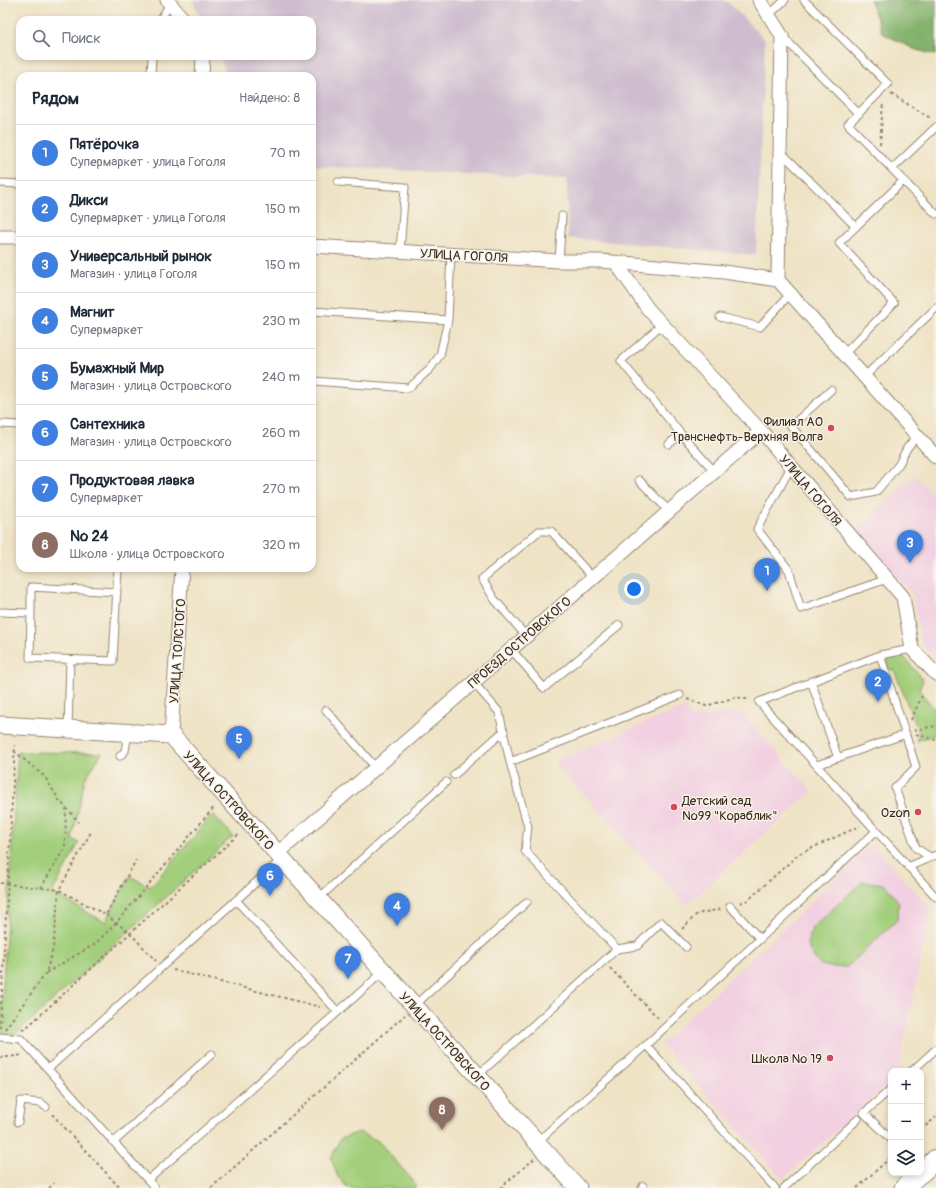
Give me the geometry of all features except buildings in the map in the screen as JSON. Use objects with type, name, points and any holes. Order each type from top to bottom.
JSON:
[{"type":"main road","points":[[904,1188],[917,1176]]},
{"type":"street","points":[[759,0],[782,36],[782,152],[778,280],[936,457]]},
{"type":"street","points":[[169,2],[181,16]]},
{"type":"street","points":[[202,60],[202,72]]},
{"type":"street","points":[[0,237],[16,238]]},
{"type":"street","name":"УЛИЦА ГОГОЛЯ","points":[[316,246],[616,263],[724,272],[778,280]]},
{"type":"street","name":"УЛИЦА ГОГОЛЯ","points":[[616,263],[661,325],[761,431],[903,597],[912,649]]},
{"type":"street","name":"ПРОЕЗД ОСТРОВСКОГО","points":[[279,857],[375,768],[761,431]]},
{"type":"street","name":"УЛИЦА ТОЛСТОГО","points":[[171,735],[182,572]]},
{"type":"street","points":[[912,649],[936,674]]},
{"type":"street","points":[[0,725],[171,735]]},
{"type":"street","name":"УЛИЦА ОСТРОВСКОГО","points":[[171,735],[540,1146],[573,1186]]},
{"type":"lane","points":[[769,15],[785,0]]},
{"type":"lane","points":[[804,0],[888,84],[848,124],[936,214]]},
{"type":"lane","points":[[162,16],[169,2]]},
{"type":"lane","points":[[782,36],[859,114]]},
{"type":"lane","points":[[151,72],[152,60]]},
{"type":"lane","points":[[892,169],[936,127]]},
{"type":"lane","points":[[782,152],[856,227]]},
{"type":"lane","points":[[844,353],[894,303],[839,243],[903,181]]},
{"type":"lane","points":[[338,182],[405,187],[400,251]]},
{"type":"lane","points":[[0,183],[16,184]]},
{"type":"lane","points":[[559,261],[562,216]]},
{"type":"lane","points":[[316,381],[409,388],[430,369],[440,355],[448,320],[451,254]]},
{"type":"lane","points":[[720,317],[760,327],[790,294]]},
{"type":"lane","points":[[865,376],[936,308]]},
{"type":"lane","points":[[316,311],[448,320]]},
{"type":"lane","points":[[661,325],[620,361],[714,471]]},
{"type":"lane","points":[[830,390],[790,426],[851,497],[876,492],[899,464],[906,448],[917,436]]},
{"type":"lane","points":[[0,424],[16,426]]},
{"type":"lane","points":[[669,444],[681,434]]},
{"type":"lane","points":[[792,467],[758,529],[789,570],[802,609],[887,579]]},
{"type":"lane","points":[[639,480],[669,511]]},
{"type":"lane","points":[[526,636],[495,600],[482,579],[539,531],[551,531],[592,577]]},
{"type":"lane","points":[[117,592],[31,587],[30,658],[113,661],[117,592],[118,572]]},
{"type":"lane","points":[[0,612],[31,613]]},
{"type":"lane","points":[[511,649],[544,688],[619,625]]},
{"type":"lane","points":[[912,649],[880,655],[759,702],[936,897]]},
{"type":"lane","points":[[880,655],[916,767],[896,788],[916,848],[933,856]]},
{"type":"lane","points":[[68,730],[70,660]]},
{"type":"lane","points":[[811,681],[838,758]]},
{"type":"lane","points":[[473,682],[499,712],[510,762],[528,827],[525,851],[617,949]]},
{"type":"lane","points":[[510,762],[680,695]]},
{"type":"lane","points":[[326,710],[375,768]]},
{"type":"lane","points":[[454,775],[504,731]]},
{"type":"lane","points":[[120,756],[125,751],[128,733]]},
{"type":"lane","points":[[817,766],[906,733]]},
{"type":"lane","points":[[318,899],[446,782]]},
{"type":"lane","points":[[540,1146],[666,1026],[876,831]]},
{"type":"lane","points":[[908,867],[933,856]]},
{"type":"lane","points":[[48,1069],[236,900],[279,857]]},
{"type":"lane","points":[[236,900],[338,1012]]},
{"type":"lane","points":[[414,1006],[527,902]]},
{"type":"lane","points":[[730,906],[760,939]]},
{"type":"lane","points":[[477,1076],[617,949],[637,946],[661,922],[686,947]]},
{"type":"lane","points":[[148,1180],[384,972]]},
{"type":"lane","points":[[0,1037],[21,1039],[155,1188]]},
{"type":"lane","points":[[646,1045],[775,1188]]},
{"type":"lane","points":[[915,1068],[936,1049]]},
{"type":"lane","points":[[114,1142],[212,1054]]},
{"type":"lane","points":[[888,1092],[864,1113],[888,1136]]},
{"type":"lane","points":[[18,1122],[21,1101],[42,1103],[46,1107]]},
{"type":"lane","points":[[784,1188],[858,1119]]},
{"type":"path","points":[[878,155],[884,89],[936,122]]},
{"type":"path","points":[[680,695],[690,701],[706,706],[736,697],[759,702]]},
{"type":"path","points":[[906,733],[922,696]]},
{"type":"path","points":[[906,733],[936,726]]},
{"type":"path","points":[[906,733],[936,740]]},
{"type":"path","points":[[0,1028],[15,745]]},
{"type":"path","points":[[14,751],[45,778],[59,800],[79,822]]},
{"type":"path","points":[[46,973],[95,944],[116,923],[215,806]]},
{"type":"path","points":[[41,888],[65,847],[66,808]]},
{"type":"path","points":[[674,936],[697,914],[748,900],[799,854],[868,822]]},
{"type":"path","points":[[5,1030],[46,973],[52,949],[59,890],[91,832]]},
{"type":"path","points":[[20,1030],[26,1028],[239,834]]},
{"type":"path","points":[[106,915],[136,860]]},
{"type":"path","points":[[0,883],[59,890],[106,915],[130,933],[162,967],[338,1012]]},
{"type":"path","points":[[604,961],[666,1026]]},
{"type":"path","points":[[211,1188],[414,1006]]},
{"type":"path","points":[[0,1058],[34,1054]]},
{"type":"path","points":[[46,1107],[120,1188]]},
{"type":"path","points":[[924,1127],[936,1117]]},
{"type":"path","points":[[500,1188],[540,1146]]},
{"type":"path","points":[[857,1188],[888,1160]]},
{"type":"path","points":[[49,1188],[54,1183]]},
{"type":"shaded area","points":[[192,0],[722,0],[729,3],[765,40],[756,255],[568,238],[567,179],[316,166],[316,72],[226,72],[221,60],[316,60],[316,16],[200,16]]},
{"type":"shaded area","points":[[915,475],[936,498],[936,660],[921,643],[913,595],[855,532]]},
{"type":"shaded area","points":[[686,706],[690,717],[741,712],[812,791],[686,905],[554,762]]},
{"type":"shaded area","points":[[872,844],[931,909],[899,1068],[888,1068],[888,1084],[783,1179],[661,1044]]},
{"type":"green space","points":[[870,0],[936,0],[936,55],[916,50],[882,33]]},
{"type":"green space","points":[[896,655],[905,658],[923,680],[919,690],[936,711],[936,734],[917,741],[919,733],[894,670],[887,669],[887,659]]},
{"type":"green space","points":[[18,752],[102,753],[85,779],[72,839],[79,843],[52,893],[105,922],[130,876],[150,887],[213,814],[233,836],[15,1035],[2,1034],[0,1031]]},
{"type":"green space","points":[[862,882],[876,883],[884,885],[888,888],[899,903],[897,920],[847,967],[822,965],[814,958],[807,945],[812,928]]},
{"type":"green space","points":[[359,1132],[378,1141],[415,1183],[417,1188],[348,1188],[338,1177],[331,1158],[340,1139]]},
{"type":"place","name":"Филиал АО Транснефть-Верхняя Волга","points":[[831,428]]},
{"type":"place","name":"Универсальный рынок","points":[[910,563]]},
{"type":"place","name":"Пятёрочка","points":[[767,591]]},
{"type":"place","name":"Дикси","points":[[878,702]]},
{"type":"place","name":"Бумажный Мир","points":[[239,759]]},
{"type":"place","name":"Детский сад №99 \"Кораблик\"","points":[[674,807]]},
{"type":"place","name":"Ozon","points":[[918,812]]},
{"type":"place","name":"Сантехника","points":[[270,896]]},
{"type":"place","name":"Магнит","points":[[397,926]]},
{"type":"place","name":"Продуктовая лавка","points":[[348,979]]},
{"type":"place","name":"Школа № 19","points":[[830,1058]]},
{"type":"place","name":"№ 24","points":[[442,1130]]}]
